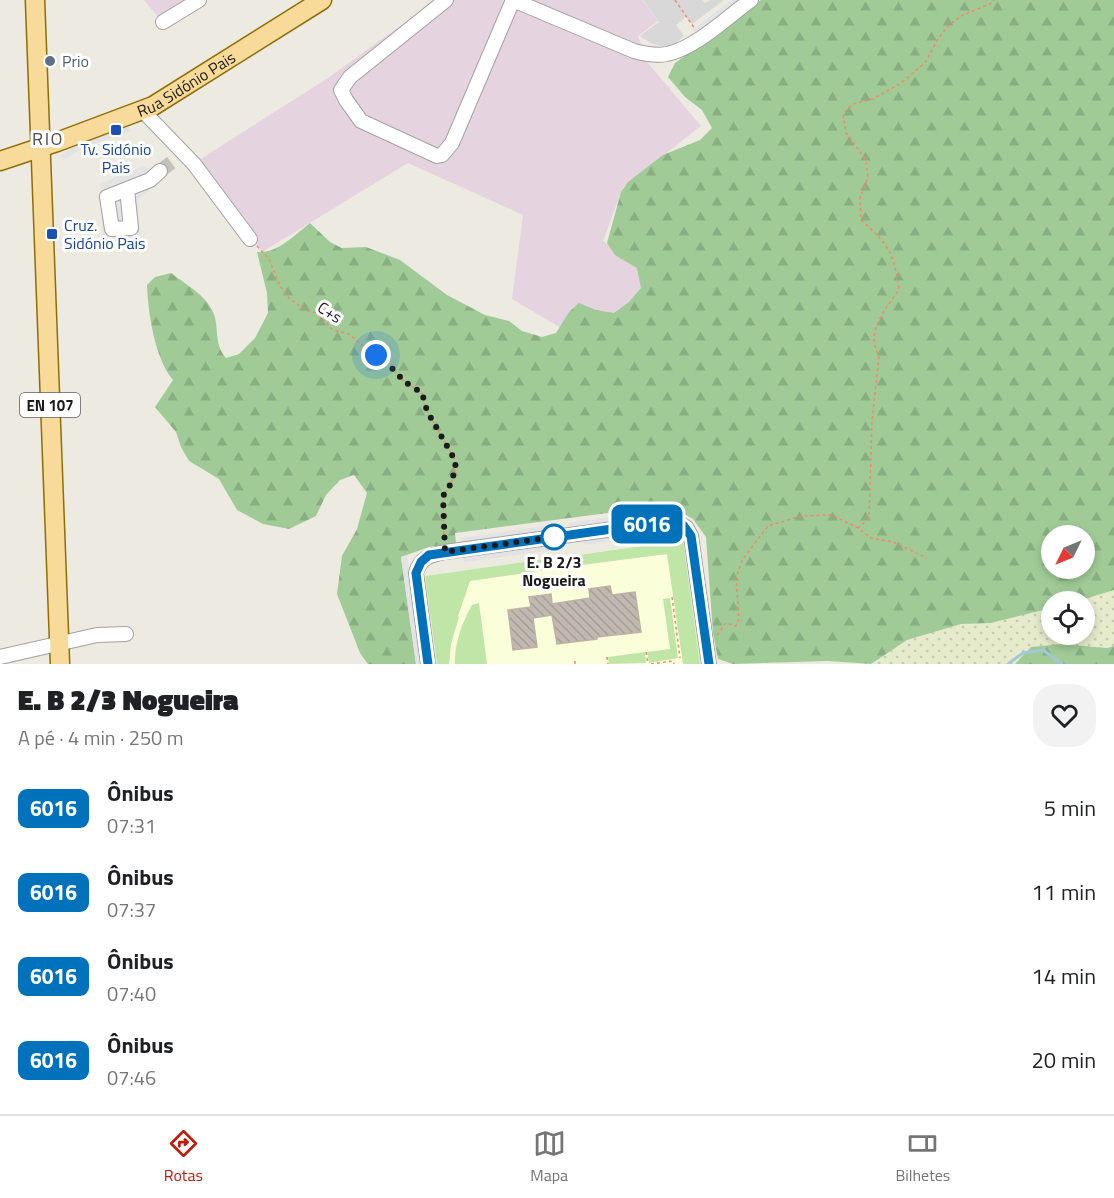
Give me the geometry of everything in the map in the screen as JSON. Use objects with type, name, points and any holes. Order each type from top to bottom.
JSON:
[{"type":"main road","name":"EN 107","points":[[35,0],[60,664]]},
{"type":"main road","name":"Rua Sidónio Pais","points":[[0,160],[143,111],[322,0]]},
{"type":"street","points":[[163,22],[199,0]]},
{"type":"street","points":[[446,0],[350,77],[341,90],[361,121],[437,156],[442,155],[452,143],[513,0],[634,51],[650,55],[680,50],[751,0]]},
{"type":"street","points":[[143,111],[250,239]]},
{"type":"street","points":[[127,189],[150,180],[160,171]]},
{"type":"street","points":[[428,664],[416,573],[425,558],[445,552],[668,521],[680,523],[686,527],[691,536],[709,664]]},
{"type":"street","points":[[0,657],[97,635],[126,634]]},
{"type":"path","points":[[675,0],[701,37]]},
{"type":"path","points":[[858,528],[869,518],[872,421],[879,357],[874,347],[874,329],[899,290],[896,262],[884,240],[861,220],[860,198],[868,177],[866,160],[846,133],[843,114],[854,104],[873,99],[901,83],[925,63],[938,39],[949,25],[961,16],[992,3],[994,0]]},
{"type":"path","name":"C+s","points":[[250,239],[269,259],[280,286],[289,298],[305,310],[317,313],[333,330],[350,334],[387,363],[405,382],[422,393],[427,411],[456,462],[452,482],[443,496],[445,552]]},
{"type":"path","points":[[706,645],[712,642],[726,623],[736,626],[739,619],[736,578],[742,560],[768,526],[801,516],[832,515],[858,528],[871,538],[893,542],[927,558]]},
{"type":"path","points":[[672,597],[680,658]]},
{"type":"path","points":[[646,652],[649,664],[674,661],[674,664]]},
{"type":"path","points":[[607,657],[608,664]]},
{"type":"shaded area","points":[[144,0],[207,0],[168,29]]},
{"type":"shaded area","points":[[436,0],[642,0],[658,21],[638,36],[647,62],[701,126],[623,187],[603,241],[658,276],[610,357],[512,299],[523,215],[408,163],[262,252],[199,160],[328,78]]},
{"type":"shaded area","points":[[643,0],[702,0],[705,3],[710,0],[724,0],[692,24],[686,17],[676,25],[684,36],[674,44],[663,47],[640,36],[659,22]]},
{"type":"shaded area","points":[[732,0],[743,0],[696,35],[693,29]]},
{"type":"shaded area","points":[[129,126],[131,131],[82,148],[63,160],[60,156],[75,146]]},
{"type":"shaded area","points":[[144,166],[150,172],[155,167],[164,178],[138,199],[140,237],[103,237],[100,184]]},
{"type":"shaded area","points":[[666,509],[667,516],[570,530],[569,523]]},
{"type":"shaded area","points":[[544,526],[545,533],[462,545],[461,538]]},
{"type":"shaded area","points":[[669,527],[670,533],[585,545],[584,538]]},
{"type":"shaded area","points":[[683,540],[700,664],[437,664],[425,576]]},
{"type":"shaded area","points":[[554,542],[555,550],[464,562],[463,555]]},
{"type":"shaded area","points":[[407,555],[422,664],[416,664],[401,557]]},
{"type":"shaded area","points":[[1114,590],[1114,646],[1031,647],[1015,664],[871,664],[907,640],[961,624],[991,623],[1041,610],[1041,645],[1095,645],[1095,596]]},
{"type":"green space","points":[[761,0],[1114,0],[1114,590],[1095,596],[1095,591],[1041,591],[1041,610],[991,623],[961,624],[907,640],[871,664],[828,661],[733,664],[718,659],[713,633],[706,537],[693,519],[669,505],[455,533],[456,543],[429,547],[401,557],[416,664],[368,664],[360,653],[337,594],[342,556],[357,529],[367,493],[354,475],[340,480],[326,495],[316,516],[289,529],[263,524],[237,510],[219,479],[189,461],[176,432],[155,407],[173,380],[161,360],[151,322],[147,285],[155,277],[171,273],[205,300],[213,312],[219,347],[226,358],[239,354],[255,338],[268,313],[267,293],[257,252],[279,247],[310,223],[330,242],[342,248],[366,247],[400,260],[447,295],[485,315],[509,321],[522,331],[542,337],[556,333],[569,312],[579,303],[596,310],[614,313],[629,302],[641,288],[637,268],[615,255],[607,243],[621,192],[628,182],[663,155],[700,140],[712,128],[702,110],[685,97],[668,77],[675,63]]},
{"type":"green space","points":[[683,540],[700,664],[683,664],[667,554],[574,566],[571,556]]},
{"type":"green space","points":[[553,558],[553,569],[470,581],[458,616],[449,664],[437,664],[425,576]]},
{"type":"green space","points":[[670,598],[678,658],[649,663],[647,652],[670,649],[663,599]]},
{"type":"green space","points":[[479,603],[487,664],[455,664],[457,641],[462,626],[472,605]]},
{"type":"green space","points":[[1073,645],[1107,648],[1114,646],[1114,664],[1015,664],[1031,647]]},
{"type":"green space","points":[[645,652],[646,663],[609,664],[608,657]]},
{"type":"building","points":[[610,586],[612,595],[635,592],[641,632],[557,644],[552,615],[533,618],[537,647],[513,650],[508,610],[531,607],[529,597],[551,594],[552,604],[590,598],[589,589]]},
{"type":"waterway","points":[[1008,664],[1023,653],[1043,650],[1062,664]]},
{"type":"tunnel","points":[[160,171],[176,159]]},
{"type":"bus line","name":"6016","points":[[428,664],[416,573],[421,562],[429,555],[673,521],[686,527],[691,536],[709,664]]},
{"type":"place","name":"Prio","points":[[50,61]]},
{"type":"place","name":"Tv. Sidónio Pais","points":[[116,130]]},
{"type":"place","name":"Cruz. Sidónio Pais","points":[[52,234]]},
{"type":"place","name":"E. B 2/3 Nogueira","points":[[554,537]]},
{"type":"district","name":"RIO","points":[[48,138]]},
{"type":"route","points":[[376,355],[405,382],[422,393],[427,411],[456,462],[452,482],[443,496],[445,552],[554,537]]}]
